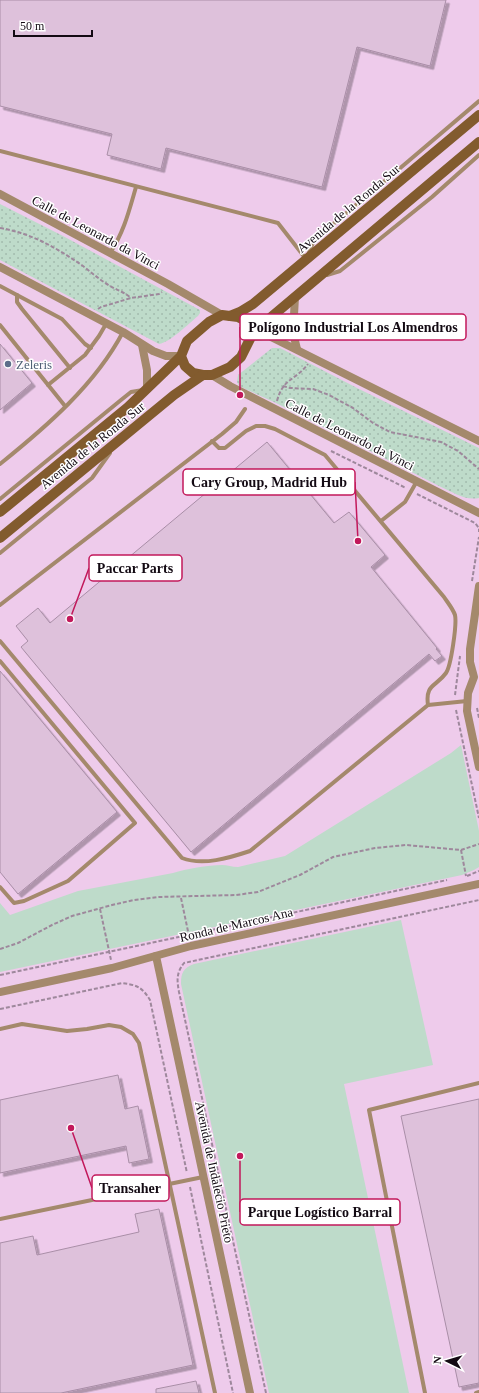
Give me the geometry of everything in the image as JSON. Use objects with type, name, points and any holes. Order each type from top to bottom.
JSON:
[{"type":"main road","name":"Avenida de la Ronda Sur","points":[[226,316],[240,312],[253,304],[479,115]]},
{"type":"main road","points":[[251,336],[249,327],[244,320],[226,316],[209,322],[187,341],[181,356],[185,366],[193,373],[207,375],[230,366],[241,357],[251,336],[317,278],[479,142]]},
{"type":"main road","name":"Avenida de la Ronda Sur","points":[[0,512],[128,407],[181,356]]},
{"type":"main road","name":"Avenida de la Ronda Sur","points":[[0,538],[174,395],[207,375]]},
{"type":"street","name":"Calle de Leonardo da Vinci","points":[[0,194],[226,316]]},
{"type":"street","points":[[0,267],[123,332],[142,345],[166,356],[181,356]]},
{"type":"street","points":[[295,297],[293,333],[297,349]]},
{"type":"street","points":[[251,336],[270,336],[479,441]]},
{"type":"street","points":[[142,345],[147,370],[147,389]]},
{"type":"street","name":"Calle de Leonardo da Vinci","points":[[207,375],[479,513]]},
{"type":"street","points":[[479,586],[470,649],[470,662],[477,677],[468,693],[467,701],[468,716],[479,767]]},
{"type":"street","name":"Ronda de Marcos Ana","points":[[0,992],[112,968],[191,946],[479,884]]},
{"type":"street","name":"Avenida de Indalecio Prieto","points":[[156,956],[250,1393]]},
{"type":"lane","points":[[306,260],[314,240],[479,101]]},
{"type":"lane","points":[[0,151],[278,223],[306,260]]},
{"type":"lane","points":[[317,278],[340,271],[432,197],[479,155]]},
{"type":"lane","points":[[110,253],[117,242],[126,221],[136,187]]},
{"type":"lane","points":[[0,286],[62,319],[91,348]]},
{"type":"lane","points":[[17,295],[17,302],[22,309],[70,368]]},
{"type":"lane","points":[[48,385],[85,355],[106,324]]},
{"type":"lane","points":[[0,325],[65,406]]},
{"type":"lane","points":[[0,464],[41,431],[94,376],[116,345],[123,332]]},
{"type":"lane","points":[[0,499],[131,392],[147,389]]},
{"type":"lane","points":[[0,605],[236,422],[245,409]]},
{"type":"lane","points":[[212,441],[218,448],[225,448],[246,431],[256,426],[265,426],[275,429],[325,455],[444,597],[455,614],[456,623],[447,672],[426,695],[428,705]]},
{"type":"lane","points":[[0,553],[92,478],[117,442]]},
{"type":"lane","points":[[381,521],[405,502],[417,481]]},
{"type":"lane","points":[[0,641],[182,858],[191,861],[225,859],[250,851],[428,705],[467,701]]},
{"type":"lane","points":[[0,661],[135,823],[68,881],[24,901],[14,902],[0,887]]},
{"type":"lane","points":[[0,1029],[22,1024],[67,1031],[109,1025],[121,1027],[133,1034],[139,1043],[215,1393]]},
{"type":"lane","points":[[426,1393],[369,1110],[479,1083]]},
{"type":"lane","points":[[0,1219],[204,1177]]},
{"type":"path","points":[[0,228],[14,230],[59,250],[110,286],[125,293],[131,298]]},
{"type":"path","points":[[97,310],[101,307],[131,298],[159,294],[168,284]]},
{"type":"path","points":[[273,408],[283,386],[304,369],[312,358]]},
{"type":"path","points":[[283,386],[290,388],[313,389],[330,395],[353,408],[373,423],[390,432],[441,442],[458,451],[479,468]]},
{"type":"path","points":[[331,450],[475,523],[479,528],[479,532]]},
{"type":"path","points":[[476,704],[479,719]]},
{"type":"path","points":[[0,949],[18,943],[72,916],[134,900],[158,897],[236,895],[258,892],[300,875],[333,857],[375,848],[406,845],[461,850],[479,844]]},
{"type":"path","points":[[461,850],[466,877],[479,871]]},
{"type":"path","points":[[0,976],[451,880]]},
{"type":"path","points":[[181,897],[189,935]]},
{"type":"path","points":[[266,1393],[179,992],[177,979],[180,968],[184,963],[479,900]]},
{"type":"path","points":[[100,908],[109,952]]},
{"type":"shaded area","points":[[0,0],[479,0],[479,1393],[0,1393]]},
{"type":"green space","points":[[0,204],[63,236],[200,310],[200,313],[169,340],[159,344],[0,260]]},
{"type":"green space","points":[[272,348],[280,348],[479,448],[479,498],[474,499],[464,497],[441,487],[276,403],[239,386],[237,382],[238,375]]},
{"type":"green space","points":[[461,745],[479,831],[479,867],[474,870],[462,875],[0,972],[0,903],[10,915],[78,891],[184,870],[222,865],[238,867],[285,856],[451,753]]},
{"type":"green space","points":[[401,920],[433,1065],[344,1084],[409,1393],[269,1393],[181,984],[181,977],[183,971],[187,967],[194,964]]},
{"type":"building","points":[[0,0],[446,0],[430,66],[357,47],[322,187],[166,148],[161,169],[107,155],[112,134],[0,106]]},
{"type":"building","name":"Zeleris","points":[[0,344],[32,383],[0,410]]},
{"type":"building","points":[[267,442],[334,523],[349,512],[385,555],[371,567],[442,656],[435,661],[429,654],[191,852],[21,647],[28,641],[16,626],[38,608],[50,623]]},
{"type":"building","points":[[0,671],[117,812],[18,894],[0,872]]},
{"type":"building","points":[[118,1075],[125,1109],[138,1106],[149,1159],[129,1163],[126,1146],[0,1173],[0,1100]]},
{"type":"building","points":[[479,1099],[479,1383],[459,1387],[401,1116]]},
{"type":"building","points":[[159,1209],[193,1365],[61,1393],[0,1393],[0,1243],[33,1236],[37,1255],[139,1232],[135,1214]]},
{"type":"building","points":[[196,1381],[199,1393],[156,1393],[156,1389]]},
{"type":"place","name":"Zeleris","points":[[8,364]]},
{"type":"place","name":"Polígono Industrial Los Almendros","points":[[240,395]]},
{"type":"place","name":"Cary Group, Madrid Hub","points":[[358,541]]},
{"type":"place","name":"Paccar Parts","points":[[70,619]]},
{"type":"place","name":"Transaher","points":[[71,1128]]},
{"type":"place","name":"Parque Logístico Barral","points":[[240,1156]]}]
